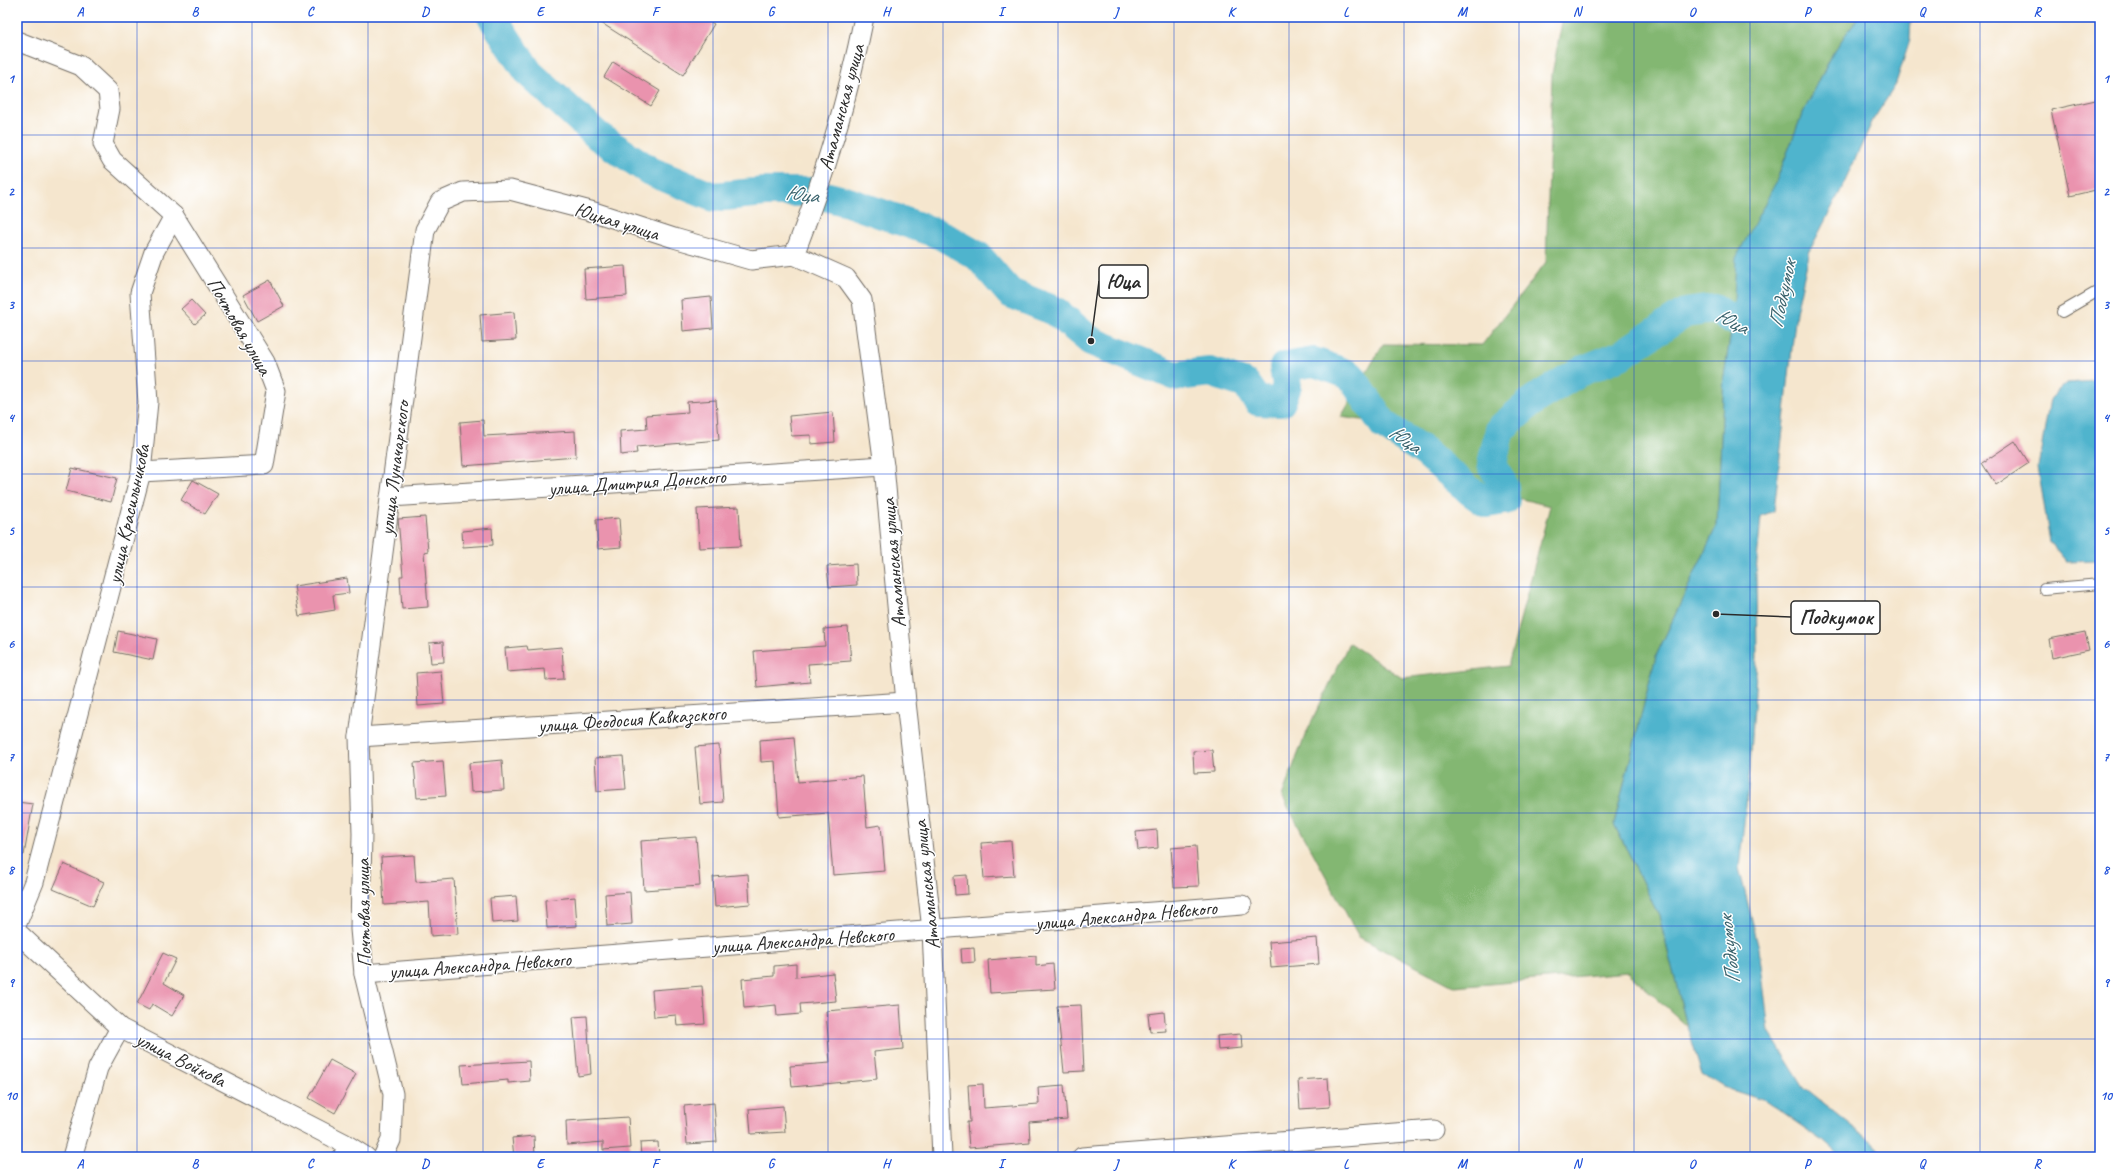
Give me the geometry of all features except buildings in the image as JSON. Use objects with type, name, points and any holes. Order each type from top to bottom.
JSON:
[{"type":"street","name":"Атаманская улица","points":[[864,17],[854,68],[818,194],[794,255],[846,278],[862,300],[884,466],[906,702],[932,930],[942,1157]]},
{"type":"street","points":[[17,41],[81,66],[108,91],[110,109],[103,144],[112,160],[174,216]]},
{"type":"street","name":"Юцкая улица","points":[[440,202],[463,192],[510,190],[594,212],[674,238],[751,260],[794,255]]},
{"type":"street","name":"улица Луначарского","points":[[359,737],[425,230],[440,202]]},
{"type":"street","name":"улица Красильникова","points":[[17,923],[34,882],[141,472],[148,402],[140,293],[154,252],[174,216]]},
{"type":"street","name":"Почтовая улица","points":[[141,472],[264,465],[276,391],[265,362],[174,216]]},
{"type":"street","name":"улица Дмитрия Донского","points":[[390,497],[884,466]]},
{"type":"street","name":"улица Феодосия Кавказского","points":[[359,737],[906,702]]},
{"type":"street","name":"Почтовая улица","points":[[359,737],[362,834],[360,929],[364,974],[394,1094],[391,1140],[383,1157]]},
{"type":"street","name":"улица Александра Невского","points":[[364,974],[1242,905]]},
{"type":"street","name":"улица Войкова","points":[[17,932],[120,1028],[341,1150],[366,1157]]},
{"type":"street","points":[[72,1157],[98,1068],[120,1028]]},
{"type":"street","points":[[1082,1157],[1434,1130]]},
{"type":"lane","points":[[2062,312],[2100,290]]},
{"type":"lane","points":[[2044,589],[2100,584]]},
{"type":"green space","points":[[1563,17],[1858,17],[1834,51],[1801,117],[1776,182],[1733,319],[1724,376],[1717,525],[1656,656],[1614,824],[1659,916],[1687,1026],[1628,972],[1455,987],[1359,937],[1282,796],[1304,738],[1349,643],[1402,678],[1508,666],[1550,506],[1489,491],[1463,475],[1415,428],[1341,417],[1383,344],[1482,345],[1546,262],[1552,74]]},
{"type":"water","name":"Подкумок","points":[[1858,17],[1911,17],[1910,40],[1895,86],[1873,120],[1842,188],[1810,250],[1796,312],[1774,511],[1761,516],[1756,572],[1757,658],[1750,770],[1739,868],[1759,948],[1769,1032],[1804,1088],[1890,1157],[1841,1157],[1822,1140],[1765,1101],[1723,1087],[1702,1074],[1687,1026],[1659,916],[1614,824],[1656,656],[1717,525],[1724,376],[1733,319],[1736,258],[1776,182],[1801,117],[1834,51]]},
{"type":"water","points":[[2094,381],[2100,383],[2100,560],[2066,561],[2050,542],[2038,467],[2050,399],[2067,383]]},
{"type":"waterway","name":"Юца","points":[[492,17],[529,73],[598,136],[650,171],[713,197],[765,192],[809,192],[848,202],[939,234],[978,256],[1010,293],[1055,311],[1091,341],[1176,376],[1210,372],[1246,384],[1258,401],[1281,402],[1287,386],[1284,367],[1314,362],[1350,375],[1384,425],[1425,452],[1470,491],[1487,503],[1505,500],[1504,487],[1492,464],[1500,429],[1535,399],[1579,372],[1621,355],[1685,313],[1714,309],[1768,339]]},
{"type":"place","name":"Юца","points":[[1091,341]]},
{"type":"place","name":"Подкумок","points":[[1716,614]]}]
